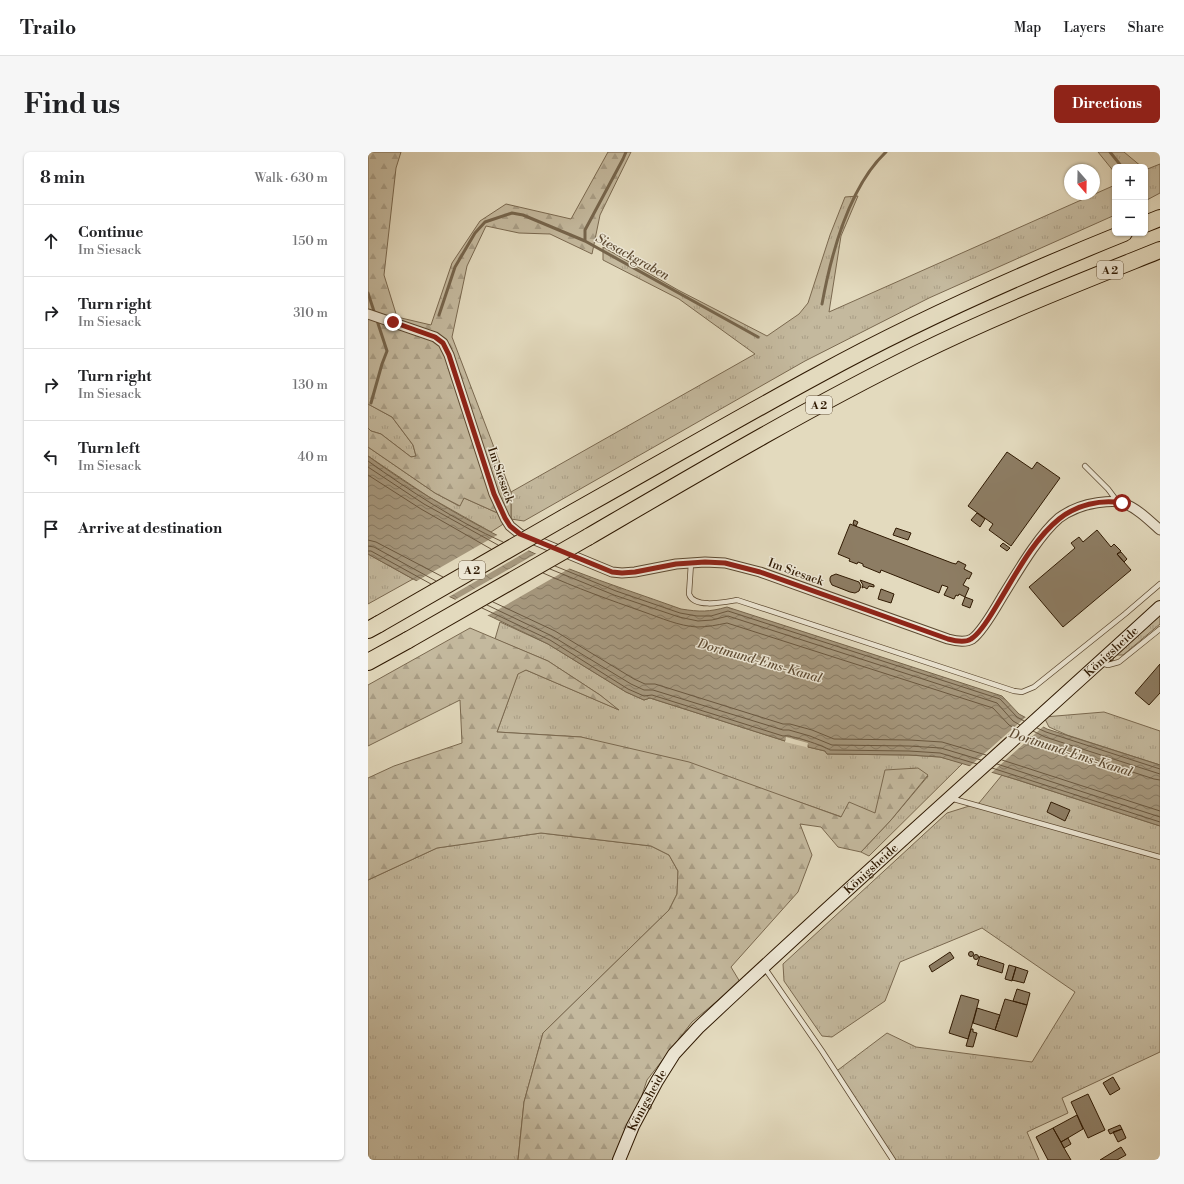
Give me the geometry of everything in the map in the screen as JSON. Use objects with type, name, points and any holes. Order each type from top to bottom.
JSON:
[{"type":"highway","points":[[1148,223],[1160,218]]},
{"type":"highway","name":"A 2","points":[[373,627],[826,370],[974,298],[1117,236]]},
{"type":"highway","name":"A 2","points":[[368,662],[588,538],[747,444],[831,398],[918,353],[1052,293],[1160,250]]},
{"type":"main road","name":"Königsheide","points":[[619,1160],[633,1126],[657,1081],[674,1054],[698,1028],[948,798],[1100,663],[1160,607]]},
{"type":"street","name":"Im Siesack","points":[[368,314],[435,337],[443,343],[449,355],[494,494],[510,526],[520,534],[612,572],[635,572],[676,564],[725,563],[760,572],[948,639],[964,642],[971,639],[978,633],[1036,544],[1059,518],[1085,505],[1104,502],[1118,502],[1131,507],[1144,515],[1160,530]]},
{"type":"lane","points":[[1085,466],[1108,489],[1118,502]]},
{"type":"lane","points":[[691,563],[689,594],[690,598],[696,602],[715,603],[737,600],[1014,691],[1022,692],[1040,683],[1160,584]]},
{"type":"lane","points":[[1100,663],[1108,665],[1119,662],[1160,629]]},
{"type":"lane","points":[[948,798],[1160,857]]},
{"type":"lane","points":[[764,967],[822,1051],[893,1160]]},
{"type":"green space","points":[[368,152],[401,152],[396,168],[384,275],[397,317],[431,325],[452,263],[480,221],[506,204],[571,219],[608,152],[631,152],[600,215],[592,254],[550,234],[519,233],[486,226],[467,266],[452,337],[511,492],[511,519],[464,498],[460,506],[435,493],[368,447],[368,428],[371,431],[381,434],[411,457],[416,456],[413,445],[392,417],[368,404]]},
{"type":"green space","points":[[1098,152],[1124,152],[1138,164],[1112,164],[1112,169]]},
{"type":"green space","points":[[1160,164],[1160,193],[1148,199],[1148,169]]},
{"type":"green space","points":[[1112,186],[1112,216],[929,298],[805,361],[524,521],[511,519],[511,492],[755,354],[679,299],[603,260],[603,247],[678,290],[767,336],[799,314],[808,303],[830,235],[845,197],[858,196],[841,236],[829,312],[1081,200],[1100,200],[1100,192]]},
{"type":"green space","points":[[368,404],[392,417],[413,445],[416,456],[411,457],[381,434],[371,431],[368,428]]},
{"type":"green space","points":[[368,447],[435,493],[459,506],[464,498],[511,519],[491,532],[429,497],[368,456]]},
{"type":"green space","points":[[368,554],[413,579],[368,604]]},
{"type":"green space","points":[[1160,615],[1160,624],[1123,655],[1117,655],[1117,653]]},
{"type":"green space","points":[[500,622],[548,644],[626,692],[644,700],[650,698],[785,741],[786,739],[809,745],[808,747],[825,751],[827,754],[940,757],[963,763],[869,856],[861,852],[891,820],[928,776],[875,813],[842,817],[799,802],[581,737],[497,732],[518,673],[526,670],[617,709],[600,695],[548,661],[495,639]]},
{"type":"green space","points":[[470,628],[548,661],[600,695],[619,710],[526,670],[518,674],[497,732],[581,737],[689,762],[841,817],[849,802],[875,813],[885,770],[918,768],[928,775],[891,820],[861,852],[838,847],[821,827],[800,824],[812,855],[798,892],[731,967],[740,982],[692,1022],[647,1080],[633,1122],[625,1160],[518,1160],[524,1102],[543,1033],[669,910],[677,894],[678,871],[669,855],[651,846],[541,833],[437,848],[368,880],[368,778],[394,766],[462,743],[460,700],[368,746],[368,685]]},
{"type":"green space","points":[[1104,712],[1160,731],[1160,765],[1067,735],[1049,727],[1044,717]]},
{"type":"green space","points":[[1002,775],[1160,826],[1160,1052],[1062,1098],[1068,1113],[1027,1132],[1039,1160],[893,1160],[834,1073],[887,1033],[916,1047],[1032,1062],[1075,992],[982,928],[900,962],[885,1001],[832,1037],[822,1036],[784,981],[783,964],[947,813],[979,803]]},
{"type":"green space","points":[[541,833],[651,846],[669,855],[678,871],[677,894],[669,910],[543,1033],[524,1102],[518,1160],[368,1160],[368,880],[437,848]]},
{"type":"water","name":"Dortmund-Ems-Kanal","points":[[368,456],[416,489],[492,533],[572,570],[681,609],[704,611],[727,607],[1002,696],[1019,714],[1047,729],[1160,765],[1160,826],[1018,780],[940,757],[827,754],[825,751],[808,747],[808,745],[786,739],[785,741],[650,698],[644,700],[626,692],[548,644],[413,579],[368,554]]},
{"type":"pier","points":[[499,534],[531,549],[447,598],[415,582]]},
{"type":"pier","points":[[539,552],[572,567],[485,617],[453,601]]},
{"type":"pier","points":[[1027,716],[1045,725],[990,774],[969,767]]},
{"type":"pier","points":[[786,737],[808,743],[807,748],[785,742]]},
{"type":"building","points":[[1007,452],[1032,469],[1037,462],[1060,478],[1011,546],[989,530],[993,524],[968,506]]},
{"type":"building","points":[[977,513],[985,519],[980,527],[971,520]]},
{"type":"building","points":[[854,520],[858,522],[856,526],[853,524]]},
{"type":"building","points":[[850,524],[952,563],[956,564],[958,561],[966,565],[964,569],[972,573],[963,585],[969,588],[965,597],[959,594],[958,596],[956,595],[954,599],[944,595],[948,587],[942,585],[939,593],[881,570],[880,573],[863,566],[863,564],[858,562],[857,564],[849,561],[850,559],[838,554]]},
{"type":"building","points":[[896,528],[911,533],[908,540],[893,535]]},
{"type":"building","points":[[1097,530],[1111,547],[1114,544],[1121,551],[1117,554],[1131,570],[1063,627],[1029,587],[1075,548],[1071,543],[1079,537],[1083,542]]},
{"type":"building","points":[[1003,543],[1010,548],[1007,551],[1000,546]]},
{"type":"building","points":[[1121,552],[1127,559],[1124,562],[1117,554]]},
{"type":"building","points":[[836,574],[859,582],[861,586],[859,591],[855,593],[850,592],[832,585],[830,578]]},
{"type":"building","points":[[860,580],[874,585],[874,587],[869,586],[867,589],[864,587],[862,588],[863,585]]},
{"type":"building","points":[[881,589],[894,594],[891,603],[878,599]]},
{"type":"building","points":[[965,597],[973,600],[970,608],[962,605]]},
{"type":"building","points":[[1160,664],[1160,693],[1149,705],[1135,693]]},
{"type":"building","points":[[1051,802],[1070,810],[1065,821],[1047,812]]},
{"type":"building","points":[[950,952],[954,958],[932,972],[929,966]]},
{"type":"building","points":[[969,952],[973,952],[973,956],[969,956]]},
{"type":"building","points":[[974,955],[978,955],[978,959],[974,959]]},
{"type":"building","points":[[980,956],[1004,964],[1002,973],[977,965]]},
{"type":"building","points":[[1009,965],[1016,967],[1012,981],[1005,979]]},
{"type":"building","points":[[1016,967],[1028,971],[1024,983],[1012,980]]},
{"type":"building","points":[[1017,989],[1030,993],[1027,1005],[1013,1001]]},
{"type":"building","points":[[961,995],[979,1000],[968,1039],[949,1033]]},
{"type":"building","points":[[1005,999],[1027,1005],[1017,1037],[995,1030]]},
{"type":"building","points":[[977,1008],[1000,1015],[995,1030],[973,1023]]},
{"type":"building","points":[[971,1029],[973,1029],[973,1032],[977,1033],[973,1047],[966,1046]]},
{"type":"building","points":[[1113,1077],[1120,1089],[1110,1095],[1103,1083]]},
{"type":"building","points":[[1088,1094],[1105,1130],[1088,1138],[1071,1102]]},
{"type":"building","points":[[1077,1115],[1083,1129],[1061,1142],[1053,1128]]},
{"type":"building","points":[[1120,1125],[1122,1129],[1110,1134],[1108,1130]]},
{"type":"building","points":[[1053,1128],[1071,1160],[1048,1160],[1036,1137]]},
{"type":"building","points":[[1122,1129],[1126,1138],[1118,1142],[1113,1132]]},
{"type":"building","points":[[1068,1138],[1071,1144],[1064,1148],[1061,1142]]},
{"type":"building","points":[[1121,1147],[1126,1155],[1117,1160],[1100,1160]]},
{"type":"waterway","name":"Siesackgraben","points":[[626,152],[585,230],[585,241],[758,337]]},
{"type":"waterway","points":[[822,304],[836,244],[852,203],[873,167],[886,152]]},
{"type":"waterway","points":[[1110,152],[1120,164]]},
{"type":"waterway","points":[[439,315],[455,267],[475,233],[485,222],[512,213],[523,215],[585,241]]},
{"type":"waterway","points":[[368,293],[387,351],[371,403]]},
{"type":"route","points":[[393,322],[435,337],[443,343],[449,355],[494,494],[510,526],[520,534],[612,572],[635,572],[676,564],[705,562],[725,563],[760,572],[948,639],[964,642],[971,639],[978,633],[1036,544],[1059,518],[1085,505],[1112,501],[1122,503]]}]
